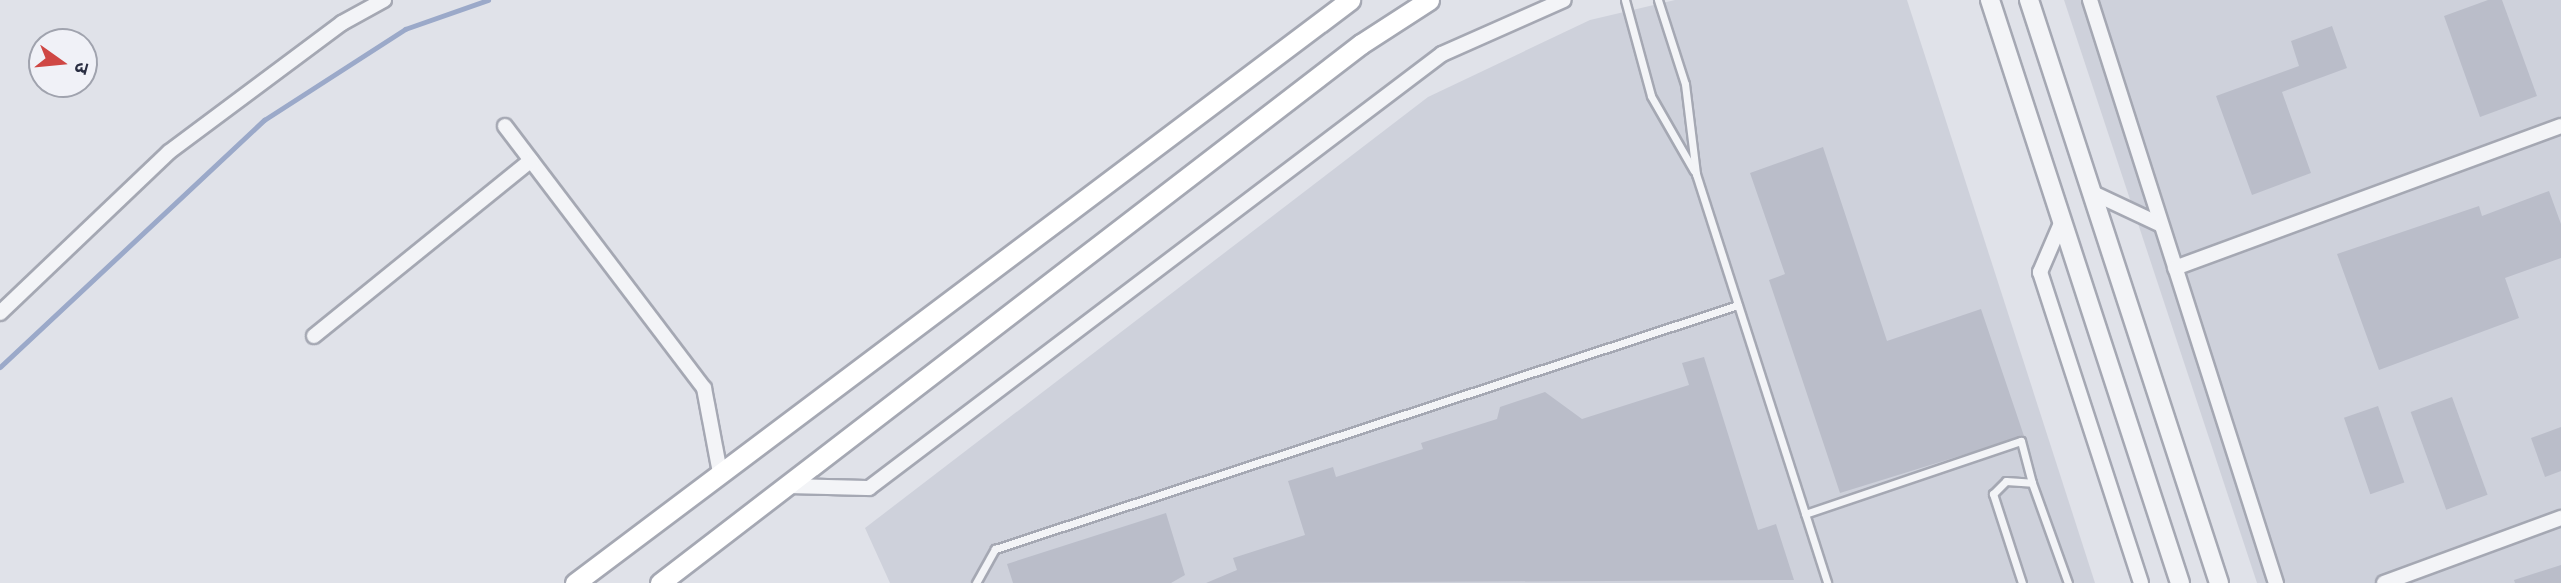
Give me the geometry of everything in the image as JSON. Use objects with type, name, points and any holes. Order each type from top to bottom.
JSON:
[{"type":"main road","points":[[575,583],[1350,0]]},
{"type":"main road","points":[[660,583],[1361,44],[1429,0]]},
{"type":"street","points":[[786,486],[869,488],[1442,54],[1564,0]]},
{"type":"street","points":[[1990,0],[2180,583]]},
{"type":"street","points":[[2029,0],[2219,583]]},
{"type":"street","points":[[2090,0],[2276,583]]},
{"type":"street","points":[[0,313],[169,152],[380,1]]},
{"type":"street","points":[[505,126],[704,388],[720,473]]},
{"type":"street","points":[[2175,268],[2561,126]]},
{"type":"street","points":[[314,335],[531,160]]},
{"type":"street","points":[[2091,192],[2161,225]]},
{"type":"street","points":[[2062,221],[2040,272],[2141,583]]},
{"type":"street","points":[[2384,583],[2561,518]]},
{"type":"lane","points":[[1625,0],[1651,96],[1696,174]]},
{"type":"lane","points":[[1658,0],[1685,84],[1696,174],[1827,583]]},
{"type":"lane","points":[[976,583],[995,549],[1738,304]]},
{"type":"lane","points":[[1805,514],[2021,441],[2032,483],[2068,583]]},
{"type":"lane","points":[[2022,583],[1993,494],[2007,481],[2032,483]]},
{"type":"shaded area","points":[[1675,0],[1907,0],[2095,583],[890,583],[865,528],[1428,97],[1590,20]]},
{"type":"shaded area","points":[[2064,0],[2561,0],[2561,583],[2257,583]]},
{"type":"building","points":[[2488,0],[2502,0],[2537,96],[2480,117],[2444,16]]},
{"type":"building","points":[[2332,26],[2347,68],[2282,92],[2311,173],[2252,195],[2216,96],[2299,66],[2291,41]]},
{"type":"building","points":[[1823,147],[1887,341],[1981,309],[2024,436],[1840,493],[1769,280],[1785,274],[1750,173]]},
{"type":"building","points":[[2549,191],[2561,224],[2561,258],[2505,278],[2519,318],[2379,370],[2337,254],[2479,206],[2482,216]]},
{"type":"building","points":[[1704,357],[1758,530],[1776,524],[1794,580],[1206,583],[1237,570],[1233,558],[1305,535],[1288,481],[1333,467],[1336,477],[1423,449],[1421,443],[1497,419],[1500,407],[1545,392],[1582,419],[1689,385],[1682,363]]},
{"type":"building","points":[[2452,397],[2488,495],[2446,510],[2411,412]]},
{"type":"building","points":[[2378,406],[2404,483],[2370,494],[2344,418]]},
{"type":"building","points":[[2561,427],[2561,471],[2545,477],[2531,438]]},
{"type":"building","points":[[1166,513],[1185,575],[1171,583],[1013,583],[1007,564]]},
{"type":"building","points":[[2561,565],[2561,583],[2515,583],[2514,580]]},
{"type":"waterway","points":[[0,367],[264,120],[405,29],[488,0]]}]
